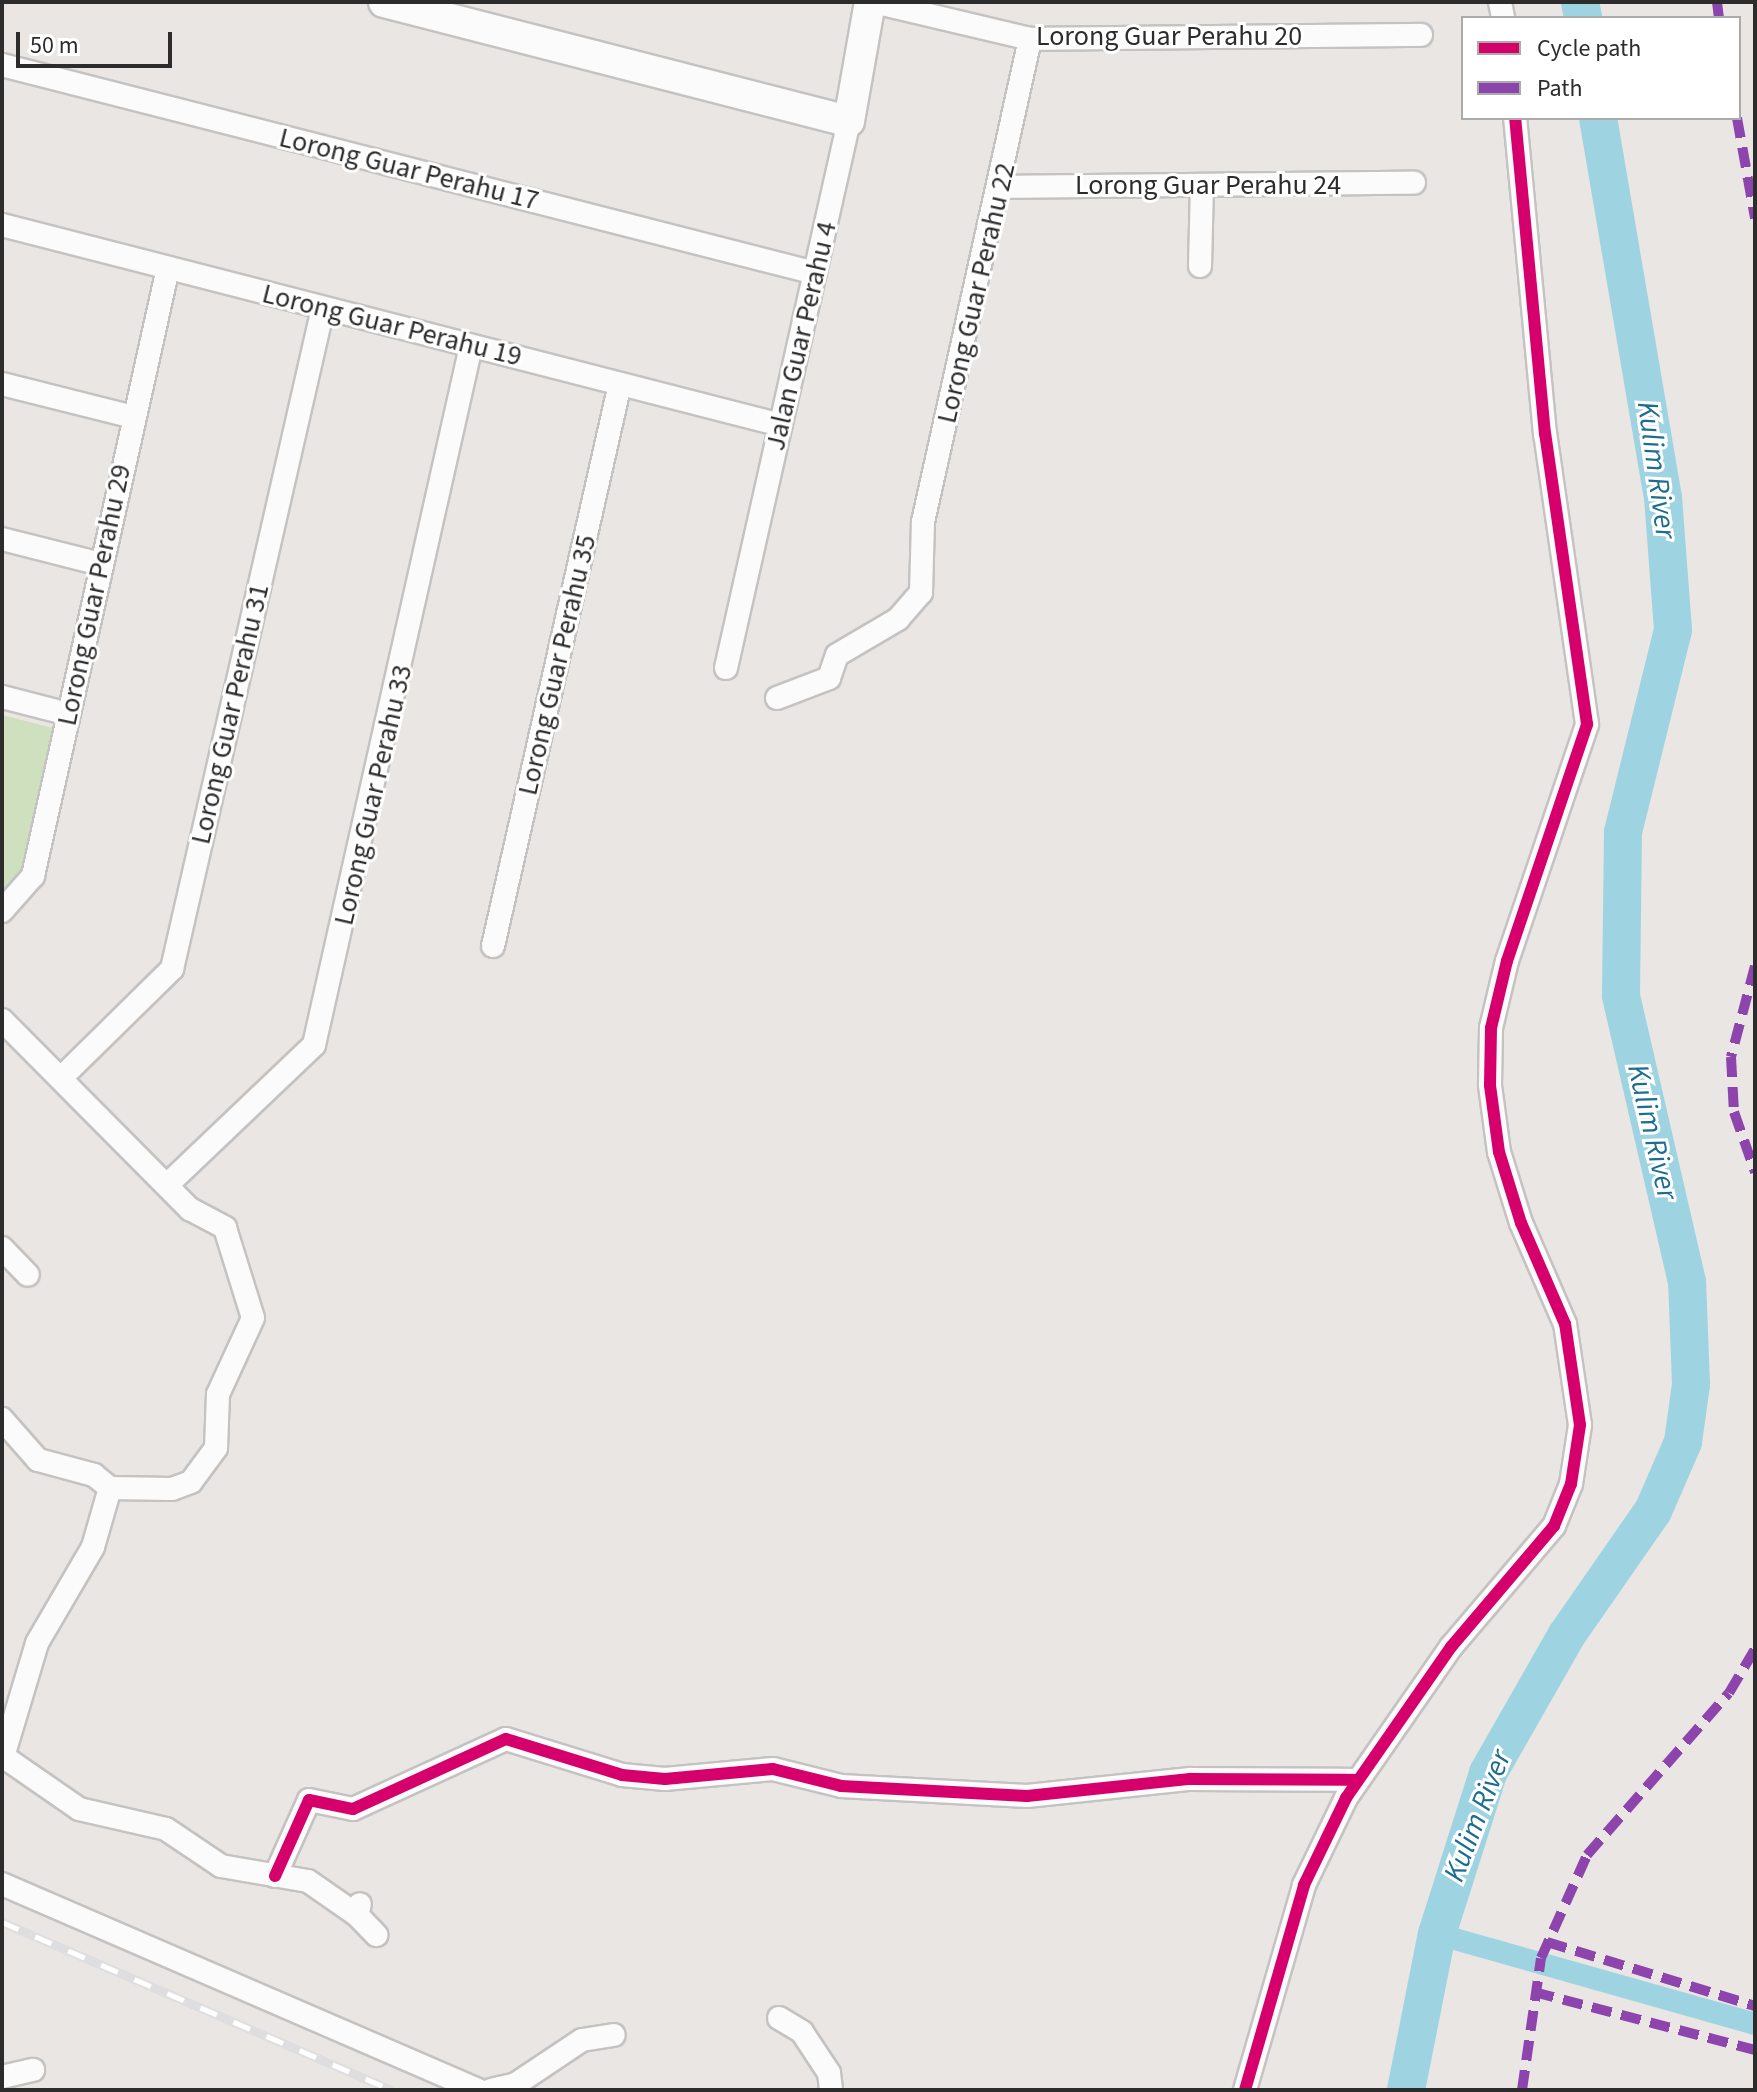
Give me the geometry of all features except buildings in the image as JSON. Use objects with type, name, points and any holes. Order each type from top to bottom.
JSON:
[{"type":"street","points":[[384,2],[849,121]]},
{"type":"street","name":"Jalan Guar Perahu 4","points":[[726,668],[849,121],[872,2]]},
{"type":"street","name":"Lorong Guar Perahu 20","points":[[872,2],[1030,39],[1421,35]]},
{"type":"street","name":"Lorong Guar Perahu 22","points":[[777,698],[829,678],[837,655],[911,607],[921,593],[919,548],[1003,187],[1030,39]]},
{"type":"street","name":"Lorong Guar Perahu 17","points":[[2,65],[815,273]]},
{"type":"street","points":[[1245,2090],[1304,1885],[1358,1780],[1451,1647],[1554,1526],[1571,1484],[1580,1425],[1565,1324],[1499,1152],[1490,1085],[1491,1028],[1507,961],[1587,724],[1545,434],[1515,120]]},
{"type":"street","name":"Lorong Guar Perahu 24","points":[[1003,187],[1414,183]]},
{"type":"street","points":[[1200,266],[1202,185]]},
{"type":"street","name":"Lorong Guar Perahu 19","points":[[2,225],[781,425]]},
{"type":"street","name":"Lorong Guar Perahu 29","points":[[2,911],[33,876],[168,268]]},
{"type":"street","name":"Lorong Guar Perahu 31","points":[[61,1078],[172,969],[323,308]]},
{"type":"street","name":"Lorong Guar Perahu 33","points":[[167,1185],[314,1045],[471,346]]},
{"type":"street","points":[[2,384],[133,417]]},
{"type":"street","name":"Lorong Guar Perahu 35","points":[[493,946],[620,384]]},
{"type":"street","points":[[2,539],[101,564]]},
{"type":"street","points":[[2,697],[68,714]]},
{"type":"street","points":[[2,1020],[167,1185],[225,1228],[253,1318],[218,1394],[216,1448],[191,1482],[172,1489],[110,1488],[94,1475],[38,1460],[2,1419]]},
{"type":"street","points":[[2,1248],[28,1275]]},
{"type":"street","points":[[110,1488],[93,1547],[37,1643],[3,1758],[79,1809],[166,1829],[221,1866],[308,1881],[359,1910],[376,1935]]},
{"type":"street","points":[[275,1876],[309,1800],[353,1809],[506,1739],[622,1775],[665,1779],[773,1769],[841,1786],[1027,1796],[1190,1779],[1358,1780]]},
{"type":"street","points":[[2,1884],[478,2090]]},
{"type":"street","points":[[779,2018],[802,2032],[831,2090]]},
{"type":"street","points":[[491,2090],[547,2064],[582,2040],[614,2035]]},
{"type":"street","points":[[545,2090],[547,2064]]},
{"type":"street","points":[[2,2077],[33,2070]]},
{"type":"green space","points":[[2,715],[53,728],[25,872],[2,896]]},
{"type":"waterway","name":"Kulim River","points":[[1580,2],[1583,16]]},
{"type":"waterway","name":"Kulim River","points":[[1406,2090],[1437,1934],[1488,1773],[1566,1636],[1653,1511],[1683,1442],[1691,1384],[1687,1282],[1621,995],[1623,832],[1673,630],[1663,498],[1598,120]]},
{"type":"waterway","points":[[1437,1934],[1755,2024]]},
{"type":"railway","points":[[2,1922],[392,2090]]},
{"type":"marked path","points":[[1717,2],[1719,16]]},
{"type":"marked path","points":[[1737,120],[1755,218]]},
{"type":"marked path","points":[[1755,966],[1731,1057],[1734,1112],[1755,1172]]},
{"type":"marked path","points":[[1522,2090],[1541,1958],[1587,1855],[1729,1693],[1755,1649]]},
{"type":"marked path","points":[[1547,1942],[1755,2006]]},
{"type":"marked path","points":[[1534,1992],[1755,2050]]},
{"type":"cycle path","points":[[1245,2090],[1304,1885],[1346,1798],[1451,1647],[1554,1526],[1571,1484],[1580,1425],[1565,1324],[1521,1223],[1499,1152],[1490,1085],[1491,1028],[1507,961],[1587,724],[1545,434],[1515,120]]},
{"type":"cycle path","points":[[275,1876],[309,1800],[353,1809],[506,1739],[622,1775],[665,1779],[773,1769],[841,1786],[1027,1796],[1190,1779],[1358,1780]]}]
